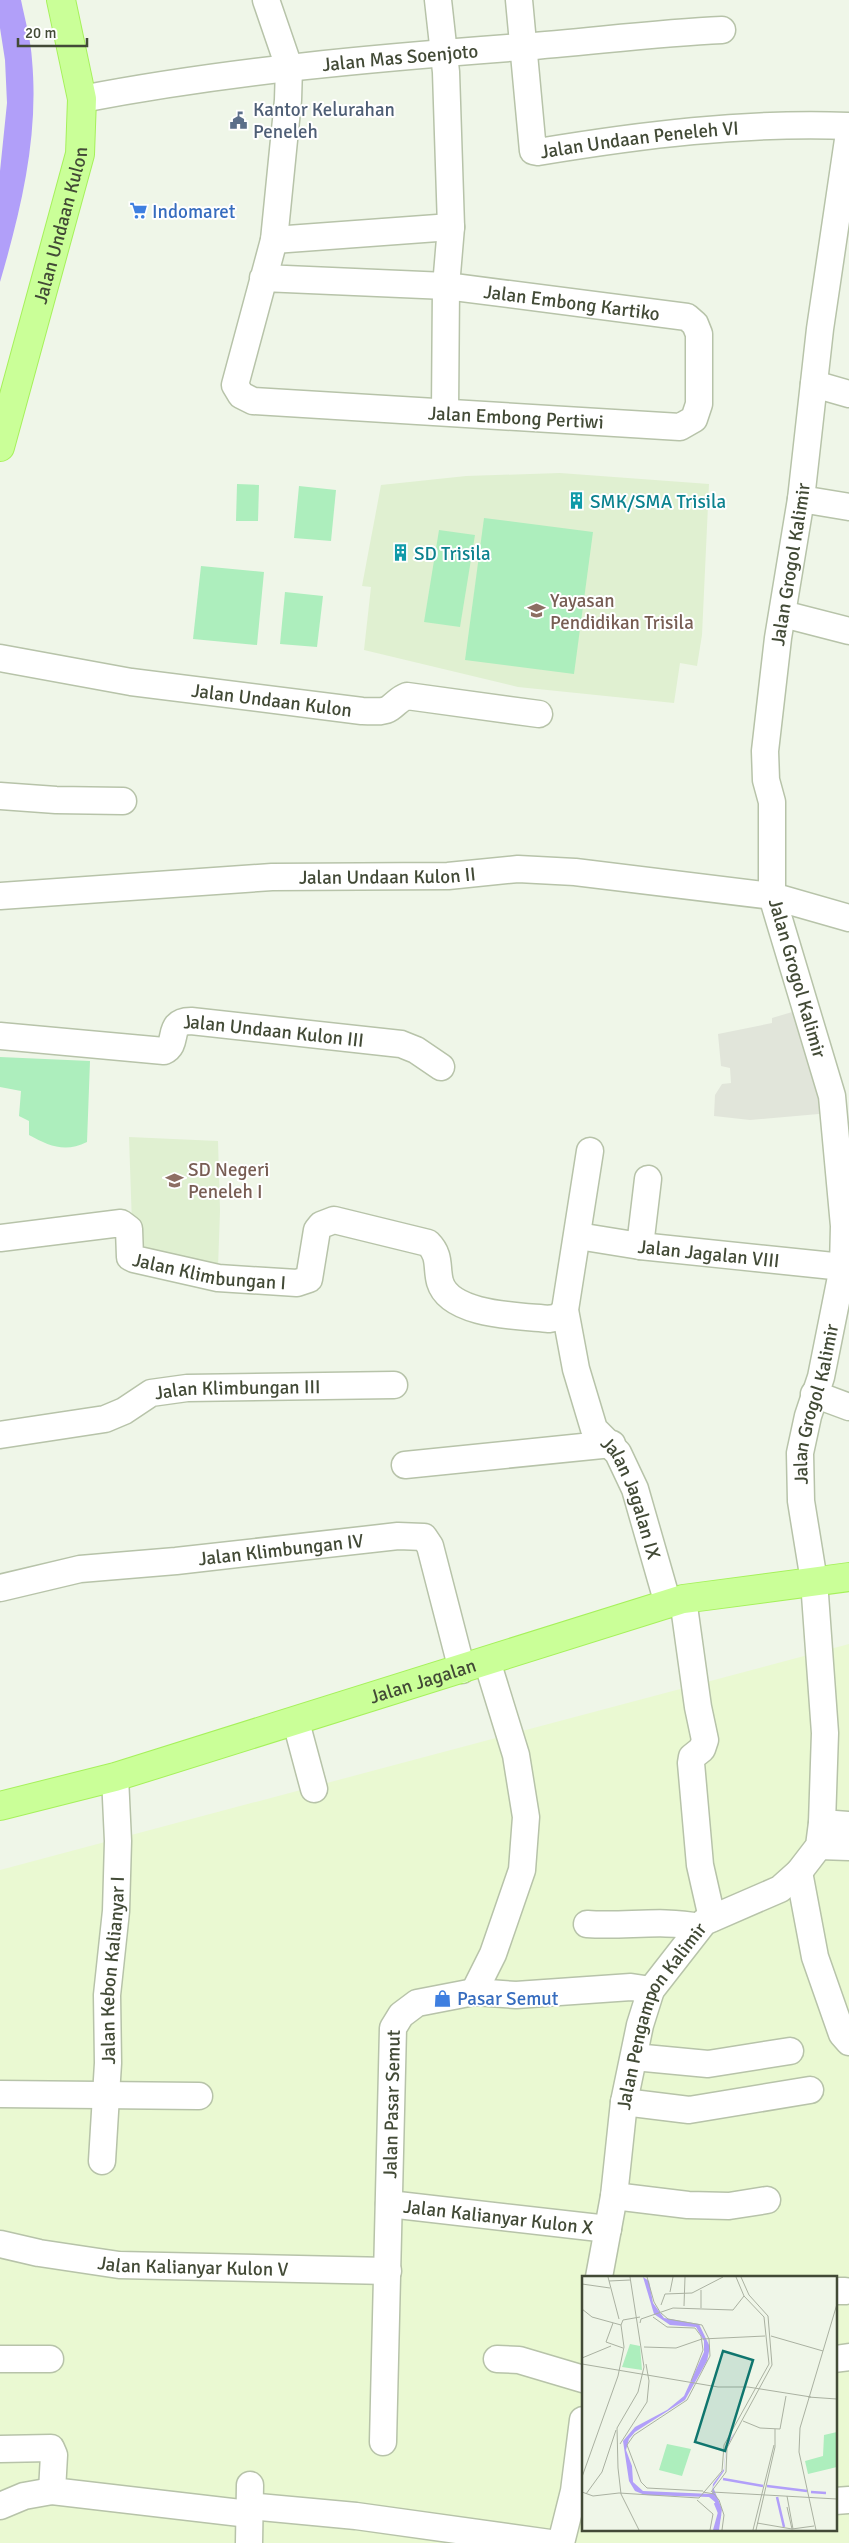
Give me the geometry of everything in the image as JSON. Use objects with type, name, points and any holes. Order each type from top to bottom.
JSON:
[{"type":"main road","name":"Jalan Undaan Kulon","points":[[0,447],[80,154],[82,99],[61,0]]},
{"type":"main road","name":"Jalan Jagalan","points":[[0,1806],[115,1778],[675,1602],[849,1577]]},
{"type":"street","points":[[263,278],[274,240],[288,100],[289,67],[266,0]]},
{"type":"street","points":[[438,0],[444,51],[451,227],[446,286],[445,412]]},
{"type":"street","points":[[519,0],[524,47]]},
{"type":"street","name":"Jalan Mas Soenjoto","points":[[82,99],[168,82],[289,67],[444,51],[524,47],[655,33],[722,30]]},
{"type":"street","name":"Jalan Undaan Peneleh VI","points":[[524,47],[533,151],[538,152],[633,136],[726,128],[805,124],[849,126]]},
{"type":"street","name":"Jalan Grogol Kalimir","points":[[814,1581],[801,1501],[800,1453],[814,1394],[821,1377],[843,1267],[846,1226],[841,1097],[772,896],[772,802],[766,780],[765,751],[783,614],[801,499],[820,328],[849,133]]},
{"type":"street","points":[[274,240],[451,227]]},
{"type":"street","name":"Jalan Embong Kartiko","points":[[263,278],[446,286],[687,317],[696,324]]},
{"type":"street","name":"Jalan Embong Pertiwi","points":[[263,278],[235,385],[241,395],[254,401],[680,426],[694,418],[699,404],[698,334],[696,324]]},
{"type":"street","points":[[814,384],[849,394]]},
{"type":"street","points":[[801,499],[849,507]]},
{"type":"street","points":[[783,614],[849,631]]},
{"type":"street","name":"Jalan Undaan Kulon","points":[[0,658],[131,682],[362,711],[378,712],[389,709],[399,699],[407,696],[539,714]]},
{"type":"street","points":[[0,796],[56,800],[123,801]]},
{"type":"street","name":"Jalan Undaan Kulon II","points":[[0,896],[272,877],[448,876],[518,869],[575,872],[772,896],[849,918]]},
{"type":"street","name":"Jalan Undaan Kulon III","points":[[0,1036],[164,1051],[170,1045],[178,1024],[182,1021],[401,1044],[416,1050],[440,1067]]},
{"type":"street","points":[[565,1310],[590,1151]]},
{"type":"street","points":[[640,1246],[648,1179]]},
{"type":"street","name":"Jalan Klimbungan I","points":[[0,1238],[121,1223],[129,1229],[130,1257],[134,1259],[218,1278],[297,1283],[309,1279],[317,1230],[321,1225],[334,1220],[428,1243],[437,1254],[440,1283],[447,1294],[467,1306],[482,1311],[549,1319],[559,1316],[565,1310]]},
{"type":"street","name":"Jalan Jagalan VIII","points":[[578,1236],[640,1246],[843,1267]]},
{"type":"street","name":"Jalan Jagalan IX","points":[[565,1310],[576,1369],[594,1429],[612,1444],[635,1489],[675,1602],[705,1740],[704,1746],[692,1757],[692,1763],[706,1923]]},
{"type":"street","name":"Jalan Klimbungan III","points":[[0,1435],[105,1419],[124,1411],[151,1392],[187,1388],[394,1385]]},
{"type":"street","points":[[814,1394],[849,1407]]},
{"type":"street","points":[[405,1465],[612,1444]]},
{"type":"street","name":"Jalan Klimbungan IV","points":[[0,1588],[80,1569],[176,1561],[398,1536],[424,1537],[430,1546],[462,1670]]},
{"type":"street","points":[[814,1581],[825,1733],[820,1835]]},
{"type":"street","points":[[474,1992],[493,1954],[522,1870],[526,1817],[516,1755],[487,1661]]},
{"type":"street","points":[[296,1722],[314,1789]]},
{"type":"street","name":"Jalan Kebon Kalianyar I","points":[[102,2162],[108,2063],[107,1995],[116,1911],[118,1841],[115,1778]]},
{"type":"street","points":[[820,1835],[849,1825]]},
{"type":"street","points":[[820,1835],[849,1847]]},
{"type":"street","name":"Jalan Pengampon Kalimir","points":[[599,2276],[614,2196],[624,2102],[640,2024],[651,1990],[706,1923],[780,1889],[799,1872],[820,1835]]},
{"type":"street","points":[[799,1872],[814,1957],[842,2034],[849,2042]]},
{"type":"street","points":[[586,1924],[614,1927],[706,1923]]},
{"type":"street","name":"Jalan Pasar Semut","points":[[383,2442],[392,2028],[401,2015],[417,2003],[474,1992],[516,1995],[631,1987],[651,1990]]},
{"type":"street","points":[[634,2057],[708,2064],[790,2051]]},
{"type":"street","points":[[624,2102],[689,2110],[810,2090]]},
{"type":"street","points":[[0,2094],[199,2096]]},
{"type":"street","points":[[614,2196],[688,2205],[729,2206],[767,2200]]},
{"type":"street","name":"Jalan Kalianyar Kulon X","points":[[389,2204],[608,2228]]},
{"type":"street","name":"Jalan Kalianyar Kulon V","points":[[0,2244],[40,2253],[119,2265],[388,2271]]},
{"type":"street","points":[[836,2359],[849,2357]]},
{"type":"street","points":[[0,2359],[50,2359]]},
{"type":"street","points":[[497,2359],[519,2360],[582,2378]]},
{"type":"street","points":[[561,2543],[578,2492],[582,2434]]},
{"type":"street","points":[[0,2449],[49,2447],[53,2450],[52,2491]]},
{"type":"street","points":[[0,2506],[24,2496],[52,2491],[249,2502],[550,2543]]},
{"type":"street","points":[[836,2501],[849,2500]]},
{"type":"street","points":[[249,2502],[249,2543]]},
{"type":"shaded area","points":[[0,0],[21,0],[32,60],[33,117],[21,200],[0,282],[0,171],[7,103],[5,60],[0,28]]},
{"type":"shaded area","name":"Yayasan Pendidikan Trisila","points":[[560,473],[709,484],[702,635],[697,666],[680,663],[674,703],[518,687],[364,650],[371,587],[362,586],[381,485],[466,476]]},
{"type":"shaded area","points":[[799,1010],[830,1113],[750,1120],[714,1116],[715,1095],[722,1084],[731,1083],[730,1068],[721,1066],[718,1034],[772,1023],[772,1018]]},
{"type":"shaded area","name":"SD Negeri Peneleh I","points":[[129,1137],[218,1141],[220,1211],[218,1267],[133,1253]]},
{"type":"shaded area","points":[[849,1644],[849,2543],[0,2543],[0,1870]]},
{"type":"green space","points":[[237,484],[259,485],[258,521],[236,521]]},
{"type":"green space","points":[[299,486],[336,490],[331,541],[294,538]]},
{"type":"green space","points":[[484,518],[593,532],[574,674],[465,660]]},
{"type":"green space","points":[[439,530],[475,535],[460,627],[424,622]]},
{"type":"green space","points":[[201,566],[264,572],[257,645],[193,639]]},
{"type":"green space","points":[[285,592],[323,596],[317,647],[280,644]]},
{"type":"green space","points":[[0,1057],[90,1061],[87,1142],[64,1148],[50,1145],[29,1135],[29,1121],[19,1116],[21,1091],[0,1087]]},
{"type":"place","name":"Kantor Kelurahan Peneleh","points":[[239,120]]},
{"type":"place","name":"Indomaret","points":[[138,211]]},
{"type":"place","name":"SMK/SMA Trisila","points":[[576,501]]},
{"type":"place","name":"SD Trisila","points":[[400,553]]},
{"type":"place","name":"Yayasan Pendidikan Trisila","points":[[536,611]]},
{"type":"place","name":"SD Negeri Peneleh I","points":[[174,1180]]},
{"type":"place","name":"Pasar Semut","points":[[443,1998]]}]
